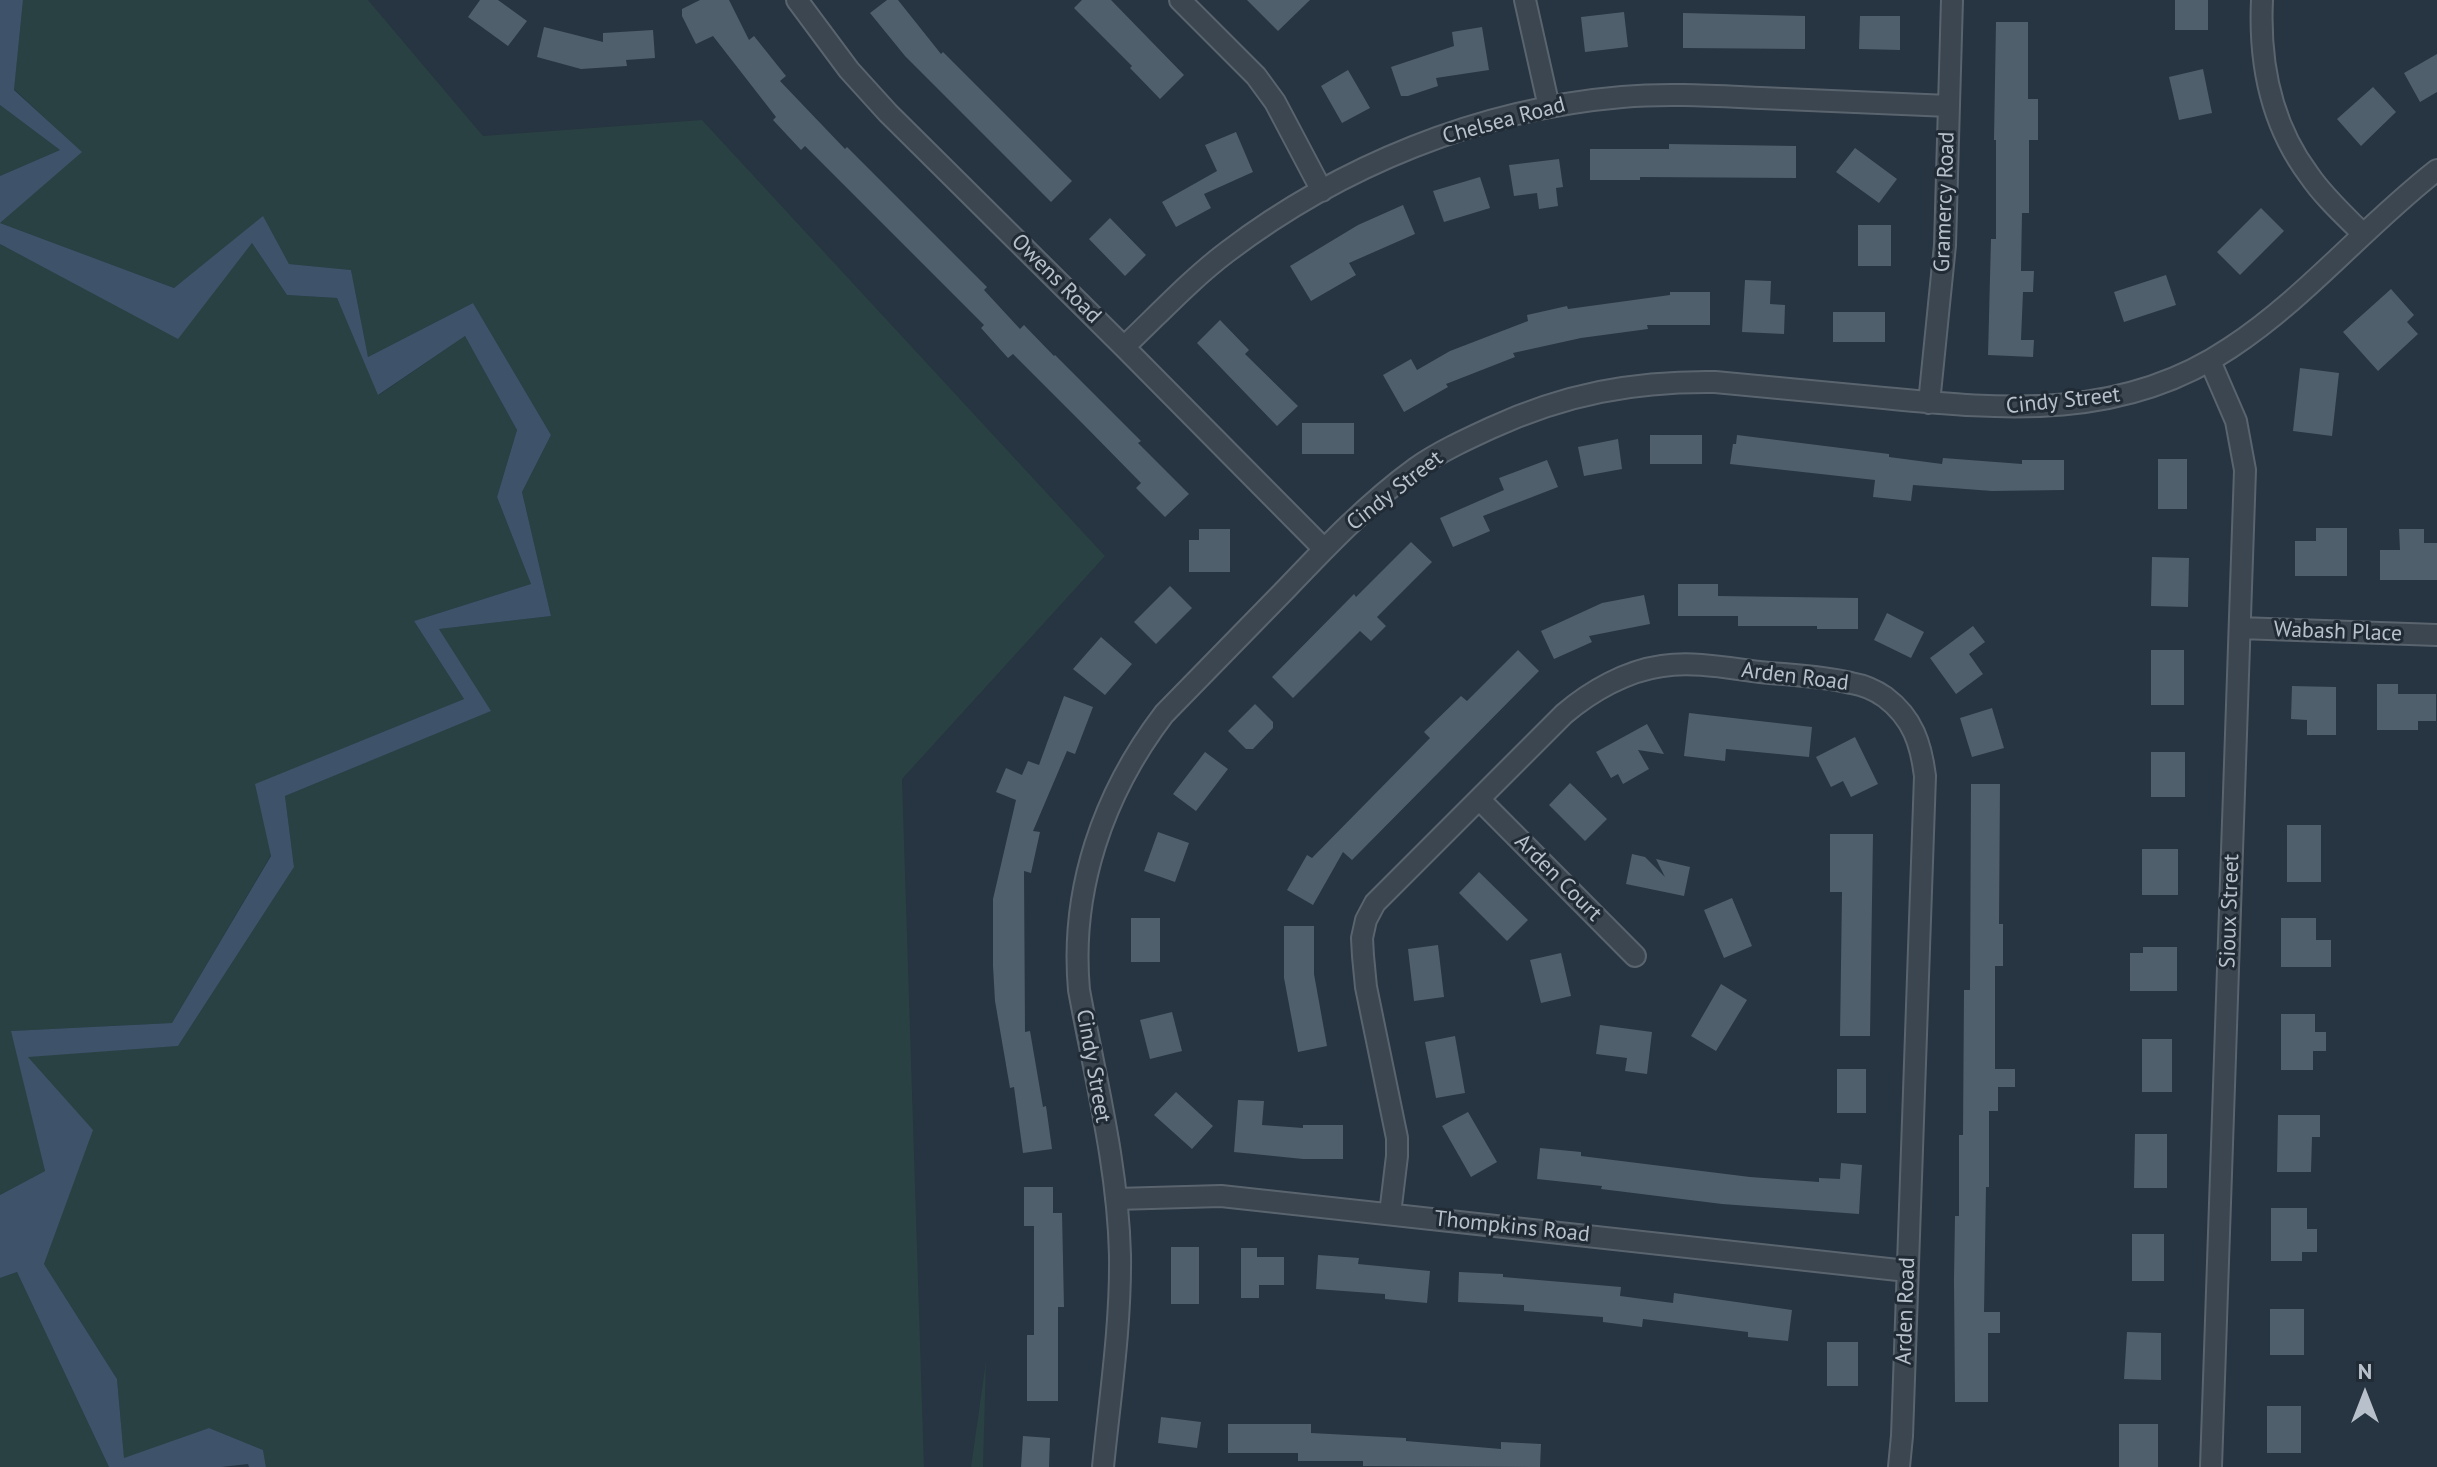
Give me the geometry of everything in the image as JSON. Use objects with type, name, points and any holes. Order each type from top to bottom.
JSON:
[{"type":"street","name":"Owens Road","points":[[797,0],[849,70],[888,113],[1324,549]]},
{"type":"street","points":[[1180,0],[1256,76],[1275,102],[1322,191]]},
{"type":"street","points":[[1525,0],[1549,107]]},
{"type":"street","name":"Gramercy Road","points":[[1929,403],[1945,245],[1952,0]]},
{"type":"street","points":[[2262,0],[2264,65],[2284,134],[2309,175],[2363,234]]},
{"type":"street","name":"Chelsea Road","points":[[1124,347],[1224,254],[1248,237],[1322,191],[1443,135],[1549,107],[1625,97],[1695,95],[1949,106]]},
{"type":"street","name":"Cindy Street","points":[[1103,1467],[1119,1314],[1120,1254],[1116,1199],[1076,958],[1081,901],[1095,841],[1130,764],[1164,714],[1324,549],[1387,491],[1436,456],[1514,417],[1580,395],[1641,384],[1715,382],[2002,408],[2096,401],[2151,388],[2210,361],[2274,315],[2437,170]]},
{"type":"street","name":"Sioux Street","points":[[2210,361],[2236,421],[2245,470],[2211,1467]]},
{"type":"street","name":"Wabash Place","points":[[2240,628],[2437,635]]},
{"type":"street","name":"Arden Road","points":[[1390,1214],[1397,1138],[1366,987],[1362,938],[1366,920],[1375,903],[1579,701],[1617,680],[1661,666],[1720,668],[1851,683],[1884,696],[1916,733],[1925,776],[1899,1467]]},
{"type":"street","name":"Arden Court","points":[[1480,800],[1635,956]]},
{"type":"street","name":"Thompkins Road","points":[[1116,1199],[1221,1196],[1907,1271]]},
{"type":"green space","points":[[23,0],[368,0],[483,136],[702,120],[1105,556],[902,779],[924,1467],[266,1467],[263,1450],[209,1428],[124,1459],[117,1379],[44,1264],[92,1130],[27,1056],[178,1046],[294,867],[285,796],[490,711],[439,629],[551,616],[522,492],[551,435],[473,303],[368,357],[351,270],[289,264],[263,217],[174,288],[0,223],[81,152],[14,89]]},
{"type":"green space","points":[[0,105],[60,150],[0,176]]},
{"type":"green space","points":[[252,243],[287,295],[337,298],[379,395],[465,336],[517,430],[497,497],[531,584],[414,621],[464,699],[256,784],[271,855],[172,1023],[12,1031],[45,1171],[0,1195],[0,244],[178,338]]},
{"type":"green space","points":[[17,1272],[109,1467],[0,1467],[0,1278]]},
{"type":"green space","points":[[986,1361],[983,1467],[971,1467]]},
{"type":"water","points":[[0,0],[23,0],[14,90],[82,152],[0,223],[0,176],[60,150],[0,105]]},
{"type":"water","points":[[263,216],[289,264],[351,270],[368,357],[473,303],[551,435],[522,492],[551,616],[439,629],[491,711],[285,796],[294,867],[178,1046],[28,1057],[93,1130],[44,1264],[117,1379],[124,1458],[209,1428],[263,1450],[266,1467],[249,1467],[248,1464],[221,1467],[109,1467],[17,1272],[0,1278],[0,1195],[45,1171],[11,1031],[172,1023],[271,856],[255,784],[464,699],[414,621],[531,584],[497,497],[517,430],[465,336],[378,395],[337,298],[287,295],[252,243],[178,339],[0,244],[0,223],[174,288]]},
{"type":"building","points":[[480,0],[498,0],[527,21],[508,46],[468,17]]},
{"type":"building","points":[[700,0],[729,0],[749,40],[754,36],[786,76],[780,81],[987,287],[984,290],[1020,329],[1024,325],[1055,355],[1189,494],[1165,517],[1136,488],[1141,483],[1083,424],[1013,354],[1008,358],[981,328],[984,325],[805,146],[801,150],[773,120],[776,117],[713,36],[696,44],[682,16],[682,9]]},
{"type":"building","points":[[887,0],[898,0],[941,54],[943,52],[1072,181],[1051,202],[905,56],[870,13]]},
{"type":"building","points":[[1082,0],[1111,0],[1184,75],[1160,99],[1074,8]]},
{"type":"building","points":[[1247,0],[1310,0],[1278,31]]},
{"type":"building","points":[[2175,0],[2208,0],[2208,30],[2175,30]]},
{"type":"building","points":[[1624,12],[1628,47],[1585,52],[1581,17]]},
{"type":"building","points":[[1683,13],[1805,16],[1805,49],[1683,48]]},
{"type":"building","points":[[1860,16],[1900,16],[1900,50],[1859,49]]},
{"type":"building","points":[[1996,22],[2028,22],[2028,99],[2038,99],[2038,140],[2029,140],[2029,213],[2022,213],[2021,271],[2034,271],[2033,292],[2023,292],[2021,340],[2034,340],[2033,357],[1988,355],[1991,239],[1996,239]]},
{"type":"building","points":[[544,27],[603,42],[603,33],[653,30],[655,58],[626,60],[627,66],[581,69],[537,57]]},
{"type":"building","points":[[1482,27],[1489,70],[1436,78],[1438,86],[1401,96],[1391,67],[1454,46],[1452,32]]},
{"type":"building","points":[[2437,54],[2437,92],[2420,102],[2404,73]]},
{"type":"building","points":[[2203,69],[2212,113],[2179,120],[2169,77]]},
{"type":"building","points":[[1348,70],[1370,108],[1342,123],[1321,86]]},
{"type":"building","points":[[2373,87],[2396,112],[2361,146],[2337,119]]},
{"type":"building","points":[[1236,132],[1253,172],[1204,194],[1211,208],[1176,227],[1162,202],[1217,171],[1205,145]]},
{"type":"building","points":[[1669,144],[1796,146],[1796,178],[1640,177],[1640,180],[1590,180],[1590,149],[1669,149]]},
{"type":"building","points":[[1855,148],[1897,179],[1879,203],[1836,172]]},
{"type":"building","points":[[1559,159],[1563,187],[1556,188],[1558,206],[1539,209],[1537,193],[1514,196],[1509,165]]},
{"type":"building","points":[[1480,177],[1490,208],[1444,222],[1433,191]]},
{"type":"building","points":[[1403,205],[1415,234],[1349,263],[1356,275],[1311,301],[1290,266],[1358,225]]},
{"type":"building","points":[[2261,208],[2284,231],[2240,275],[2217,252]]},
{"type":"building","points":[[1110,218],[1146,255],[1125,276],[1089,239]]},
{"type":"building","points":[[1858,225],[1891,225],[1891,266],[1858,266]]},
{"type":"building","points":[[2166,275],[2176,305],[2124,322],[2114,292]]},
{"type":"building","points":[[1745,280],[1771,281],[1770,304],[1785,305],[1784,334],[1742,332]]},
{"type":"building","points":[[2391,289],[2414,315],[2407,322],[2418,334],[2378,371],[2343,332]]},
{"type":"building","points":[[1670,292],[1710,292],[1710,325],[1647,325],[1648,329],[1581,338],[1513,353],[1515,357],[1446,384],[1448,387],[1404,412],[1383,375],[1411,359],[1417,370],[1450,351],[1528,321],[1527,315],[1567,306],[1568,309],[1670,295]]},
{"type":"building","points":[[1833,312],[1885,312],[1885,342],[1833,342]]},
{"type":"building","points":[[1220,320],[1249,350],[1245,354],[1298,406],[1277,426],[1197,343]]},
{"type":"building","points":[[2300,368],[2339,373],[2332,436],[2293,431]]},
{"type":"building","points":[[1302,423],[1354,423],[1354,454],[1302,454]]},
{"type":"building","points":[[1650,435],[1702,435],[1702,464],[1650,464]]},
{"type":"building","points":[[1737,435],[1889,454],[1889,457],[1942,464],[1943,458],[2022,464],[2022,460],[2064,460],[2064,490],[1992,491],[1913,485],[1911,501],[1873,497],[1875,480],[1730,464]]},
{"type":"building","points":[[1618,439],[1622,469],[1584,476],[1578,447]]},
{"type":"building","points":[[2158,459],[2187,459],[2187,509],[2158,509]]},
{"type":"building","points":[[1547,460],[1558,487],[1483,516],[1490,531],[1453,547],[1440,518],[1504,490],[1499,478]]},
{"type":"building","points":[[2316,528],[2347,528],[2347,576],[2295,576],[2295,541],[2316,541]]},
{"type":"building","points":[[1199,529],[1230,529],[1230,572],[1189,572],[1189,540],[1199,540]]},
{"type":"building","points":[[2399,529],[2424,529],[2424,543],[2437,543],[2437,580],[2380,580],[2380,550],[2400,550]]},
{"type":"building","points":[[1411,542],[1432,562],[1377,617],[1386,626],[1371,641],[1360,631],[1293,698],[1272,677],[1354,594],[1356,597]]},
{"type":"building","points":[[2152,557],[2189,558],[2188,607],[2151,606]]},
{"type":"building","points":[[1678,584],[1718,584],[1718,596],[1858,598],[1858,629],[1738,626],[1738,616],[1678,616]]},
{"type":"building","points":[[1170,586],[1192,608],[1156,644],[1134,622]]},
{"type":"building","points":[[1644,595],[1650,624],[1589,636],[1592,642],[1554,659],[1541,631],[1602,603]]},
{"type":"building","points":[[1887,613],[1924,632],[1911,658],[1874,640]]},
{"type":"building","points":[[1973,626],[1985,642],[1969,654],[1983,674],[1956,694],[1930,658]]},
{"type":"building","points":[[1101,637],[1132,664],[1105,695],[1073,669]]},
{"type":"building","points":[[1518,650],[1539,671],[1352,860],[1343,852],[1313,905],[1287,890],[1307,855],[1312,858],[1430,738],[1424,732],[1461,696],[1467,701]]},
{"type":"building","points":[[2151,650],[2184,650],[2184,705],[2151,705]]},
{"type":"building","points":[[2377,684],[2398,684],[2398,694],[2436,694],[2436,721],[2418,721],[2418,730],[2377,730]]},
{"type":"building","points":[[2292,686],[2336,687],[2336,735],[2307,735],[2307,720],[2291,719]]},
{"type":"building","points":[[1064,696],[1093,707],[1075,754],[1067,751],[1033,831],[1040,832],[1031,873],[1024,871],[1025,1032],[1030,1031],[1052,1149],[1023,1153],[1014,1087],[1010,1088],[995,1001],[993,966],[993,899],[1016,800],[996,792],[1006,768],[1022,775],[1028,761],[1039,765]]},
{"type":"building","points":[[1255,704],[1273,722],[1273,728],[1253,749],[1246,749],[1228,731]]},
{"type":"building","points":[[1992,708],[2004,748],[1972,757],[1960,718]]},
{"type":"building","points":[[1689,713],[1812,727],[1809,757],[1726,749],[1725,761],[1684,756]]},
{"type":"building","points":[[1647,724],[1664,754],[1638,750],[1649,769],[1623,784],[1618,774],[1611,778],[1596,752]]},
{"type":"building","points":[[1855,737],[1878,784],[1851,797],[1843,781],[1831,787],[1816,757]]},
{"type":"building","points":[[1205,752],[1228,769],[1196,811],[1173,794]]},
{"type":"building","points":[[2151,752],[2185,752],[2185,797],[2151,797]]},
{"type":"building","points":[[1570,783],[1607,819],[1585,841],[1549,805]]},
{"type":"building","points":[[1971,784],[2000,784],[1999,924],[2003,924],[2003,966],[1995,966],[1995,1069],[2015,1069],[2015,1087],[1998,1087],[1998,1111],[1989,1111],[1984,1312],[2000,1312],[2000,1333],[1988,1333],[1988,1402],[1955,1402],[1955,1216],[1959,1216],[1959,1135],[1963,1135],[1964,990],[1970,990]]},
{"type":"building","points":[[2287,825],[2321,825],[2321,882],[2287,882]]},
{"type":"building","points":[[1158,832],[1189,843],[1175,882],[1144,871]]},
{"type":"building","points":[[1830,834],[1873,834],[1870,1036],[1840,1036],[1842,892],[1830,892]]},
{"type":"building","points":[[2142,849],[2178,849],[2178,895],[2142,895]]},
{"type":"building","points":[[1632,854],[1645,857],[1665,877],[1656,859],[1690,867],[1684,896],[1626,884]]},
{"type":"building","points":[[1479,872],[1528,920],[1507,941],[1459,893]]},
{"type":"building","points":[[1732,898],[1752,946],[1724,958],[1704,910]]},
{"type":"building","points":[[1131,918],[1160,918],[1160,962],[1131,962]]},
{"type":"building","points":[[2281,918],[2316,918],[2316,940],[2331,940],[2331,967],[2281,967]]},
{"type":"building","points":[[1284,926],[1314,926],[1314,974],[1327,1046],[1298,1052],[1284,978]]},
{"type":"building","points":[[1438,945],[1444,997],[1414,1001],[1408,949]]},
{"type":"building","points":[[2143,947],[2177,947],[2177,991],[2130,991],[2130,953],[2143,953]]},
{"type":"building","points":[[1561,953],[1571,996],[1541,1003],[1530,960]]},
{"type":"building","points":[[1721,984],[1747,1000],[1716,1051],[1691,1036]]},
{"type":"building","points":[[1172,1012],[1182,1051],[1150,1059],[1140,1020]]},
{"type":"building","points":[[2281,1014],[2315,1014],[2315,1032],[2326,1032],[2326,1051],[2313,1051],[2313,1070],[2281,1070]]},
{"type":"building","points":[[1600,1025],[1652,1032],[1647,1074],[1625,1071],[1627,1058],[1596,1054]]},
{"type":"building","points":[[1455,1036],[1465,1093],[1436,1098],[1425,1042]]},
{"type":"building","points":[[2142,1039],[2172,1039],[2172,1092],[2142,1092]]},
{"type":"building","points":[[1837,1069],[1866,1069],[1866,1113],[1837,1113]]},
{"type":"building","points":[[1176,1092],[1213,1126],[1192,1149],[1154,1115]]},
{"type":"building","points":[[1238,1100],[1264,1101],[1262,1125],[1303,1128],[1303,1125],[1343,1125],[1343,1159],[1303,1159],[1234,1152]]},
{"type":"building","points":[[1468,1112],[1497,1162],[1471,1177],[1442,1126]]},
{"type":"building","points":[[2278,1115],[2320,1115],[2320,1137],[2312,1137],[2311,1172],[2277,1172]]},
{"type":"building","points":[[2135,1134],[2167,1134],[2167,1188],[2134,1188]]},
{"type":"building","points":[[1540,1148],[1750,1177],[1819,1182],[1819,1178],[1840,1179],[1841,1163],[1862,1165],[1859,1214],[1722,1204],[1537,1179]]},
{"type":"building","points":[[1024,1187],[1053,1187],[1053,1213],[1062,1213],[1064,1307],[1058,1307],[1058,1401],[1027,1401],[1027,1335],[1034,1335],[1034,1226],[1024,1226]]},
{"type":"building","points":[[2271,1208],[2307,1208],[2307,1229],[2317,1229],[2317,1252],[2302,1252],[2302,1261],[2271,1261]]},
{"type":"building","points":[[2132,1234],[2164,1234],[2164,1281],[2132,1281]]},
{"type":"building","points":[[1171,1247],[1199,1247],[1199,1304],[1171,1304]]},
{"type":"building","points":[[1241,1248],[1257,1248],[1257,1257],[1284,1257],[1284,1285],[1259,1285],[1259,1298],[1241,1298]]},
{"type":"building","points":[[1318,1255],[1359,1258],[1358,1264],[1430,1271],[1427,1303],[1385,1299],[1385,1294],[1316,1289]]},
{"type":"building","points":[[1459,1272],[1621,1287],[1620,1296],[1673,1303],[1674,1293],[1792,1310],[1788,1341],[1748,1337],[1748,1332],[1643,1319],[1642,1327],[1603,1322],[1603,1317],[1524,1311],[1524,1305],[1458,1302]]},
{"type":"building","points":[[2270,1309],[2304,1309],[2304,1355],[2270,1355]]},
{"type":"building","points":[[2127,1332],[2161,1333],[2161,1380],[2124,1379]]},
{"type":"building","points":[[1827,1342],[1858,1342],[1858,1386],[1827,1386]]},
{"type":"building","points":[[2267,1406],[2301,1406],[2301,1453],[2267,1453]]},
{"type":"building","points":[[1161,1417],[1201,1422],[1197,1448],[1158,1443]]},
{"type":"building","points":[[1228,1424],[1311,1424],[1311,1433],[1406,1438],[1406,1441],[1501,1449],[1501,1442],[1541,1444],[1540,1467],[1363,1466],[1363,1461],[1298,1461],[1298,1453],[1228,1453]]},
{"type":"building","points":[[2119,1424],[2158,1424],[2158,1467],[2119,1467]]},
{"type":"building","points":[[1023,1436],[1050,1438],[1049,1467],[1021,1467]]}]
